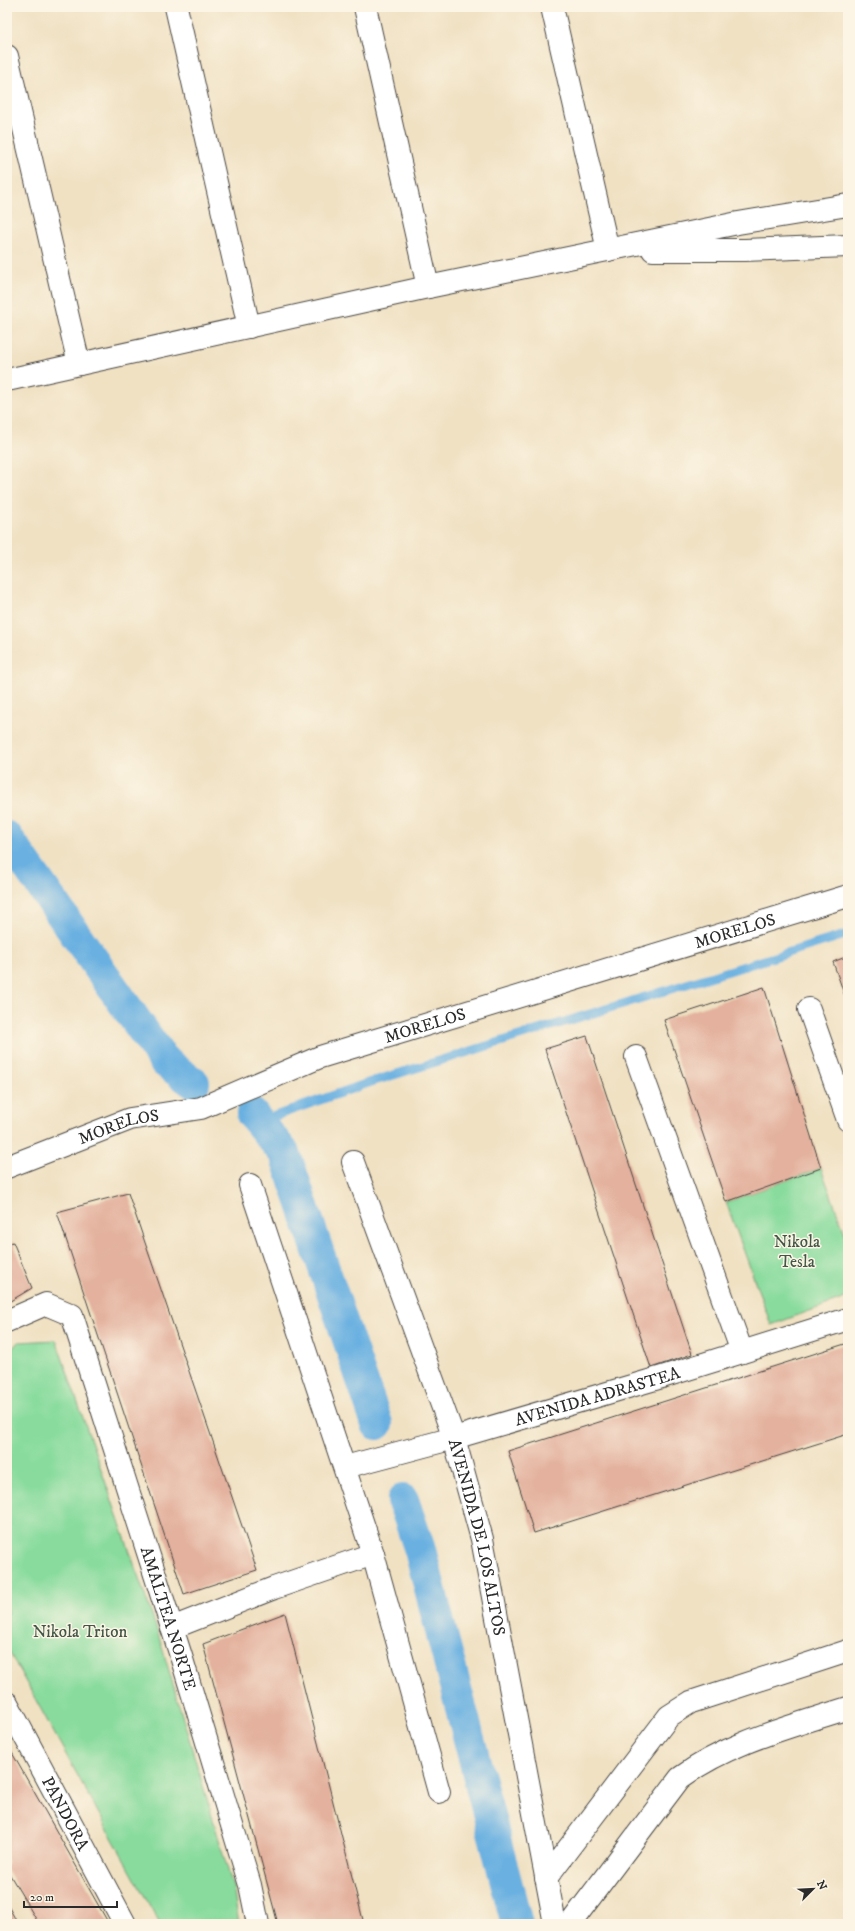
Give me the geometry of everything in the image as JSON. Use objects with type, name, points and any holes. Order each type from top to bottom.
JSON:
[{"type":"street","points":[[176,7],[249,327]]},
{"type":"street","points":[[365,7],[428,287]]},
{"type":"street","points":[[552,7],[608,250]]},
{"type":"street","points":[[7,56],[79,364]]},
{"type":"street","points":[[7,380],[428,287],[738,222],[848,205]]},
{"type":"street","points":[[608,250],[745,250],[848,246]]},
{"type":"street","name":"MORELOS","points":[[7,1167],[130,1119],[201,1108],[320,1057],[848,896]]},
{"type":"street","points":[[809,1009],[848,1120]]},
{"type":"street","points":[[636,1057],[742,1352]]},
{"type":"street","name":"AVENIDA DE LOS ALTOS","points":[[353,1162],[454,1438],[482,1539],[555,1924]]},
{"type":"street","points":[[250,1185],[373,1554],[439,1792]]},
{"type":"street","name":"AMALTEA NORTE","points":[[7,1321],[46,1304],[72,1315],[172,1628],[250,1885],[258,1924]]},
{"type":"street","name":"AVENIDA ADRASTEA","points":[[345,1467],[454,1438],[848,1319]]},
{"type":"street","points":[[172,1628],[274,1588],[373,1554]]},
{"type":"street","points":[[546,1878],[669,1716],[691,1702],[848,1651]]},
{"type":"street","name":"PANDORA","points":[[7,1703],[125,1924]]},
{"type":"street","points":[[570,1924],[680,1778],[695,1767],[747,1741],[848,1708]]},
{"type":"green space","name":"Nikola Tesla","points":[[821,1168],[848,1242],[848,1297],[771,1325],[726,1202]]},
{"type":"green space","name":"Nikola Triton","points":[[56,1340],[156,1627],[233,1887],[239,1924],[160,1924],[7,1648],[7,1353],[19,1342]]},
{"type":"building","points":[[848,956],[848,1005],[833,962]]},
{"type":"building","points":[[764,987],[821,1168],[726,1202],[664,1020]]},
{"type":"building","points":[[587,1036],[692,1354],[651,1368],[545,1049]]},
{"type":"building","points":[[128,1193],[257,1570],[184,1594],[57,1212]]},
{"type":"building","points":[[13,1242],[32,1288],[7,1303],[7,1244]]},
{"type":"building","points":[[848,1343],[848,1434],[534,1533],[508,1451]]},
{"type":"building","points":[[285,1613],[364,1924],[278,1924],[203,1644]]},
{"type":"building","points":[[7,1744],[109,1924],[39,1924],[7,1870]]},
{"type":"building","points":[[7,1904],[18,1924],[7,1924]]},
{"type":"waterway","points":[[7,837],[165,1062],[194,1083]]},
{"type":"waterway","points":[[258,1122],[371,1082],[848,934]]},
{"type":"waterway","points":[[252,1114],[285,1154],[377,1424]]},
{"type":"waterway","points":[[403,1500],[420,1550],[517,1924]]}]
